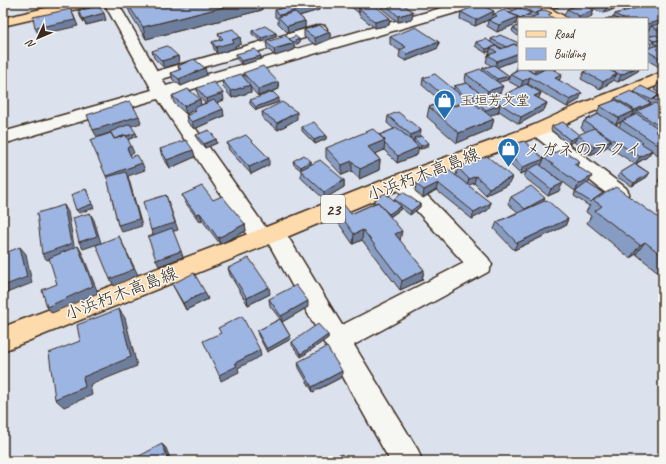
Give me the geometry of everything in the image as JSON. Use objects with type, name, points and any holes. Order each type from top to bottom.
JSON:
[{"type":"main road","points":[[3,22],[85,3]]},
{"type":"main road","points":[[533,5],[556,18]]},
{"type":"main road","points":[[648,68],[663,76]]},
{"type":"main road","name":"小浜朽木高島線","points":[[3,339],[268,236],[401,181],[538,130],[663,76]]},
{"type":"street","points":[[111,3],[158,85],[186,130],[268,236],[337,341],[407,461]]},
{"type":"street","points":[[158,85],[474,3]]},
{"type":"street","points":[[533,5],[554,3]]},
{"type":"street","points":[[3,138],[320,29]]},
{"type":"street","points":[[538,130],[619,193]]},
{"type":"street","points":[[337,341],[480,265],[401,181]]},
{"type":"building","points":[[127,3],[240,3],[143,27]]},
{"type":"building","points":[[300,3],[319,3],[280,15],[275,10]]},
{"type":"building","points":[[354,3],[372,3],[359,7]]},
{"type":"building","points":[[384,3],[402,3],[413,12],[398,16]]},
{"type":"building","points":[[581,3],[594,10],[579,16],[567,9],[579,5],[577,4]]},
{"type":"building","points":[[598,3],[615,3],[603,6]]},
{"type":"building","points":[[630,3],[650,3],[663,12],[663,20],[648,24],[648,18],[622,18],[615,14],[636,8]]},
{"type":"building","points":[[373,4],[390,18],[375,22],[359,8]]},
{"type":"building","points":[[479,4],[494,11],[476,20],[461,12]]},
{"type":"building","points":[[530,4],[543,10],[535,14],[522,7]]},
{"type":"building","points":[[98,6],[104,13],[83,19],[78,11]]},
{"type":"building","points":[[518,8],[531,13],[521,18],[509,13]]},
{"type":"building","points":[[71,9],[75,20],[35,28],[33,17]]},
{"type":"building","points":[[504,10],[518,17],[499,25],[488,20],[497,16],[494,14]]},
{"type":"building","points":[[545,10],[552,13],[548,15],[553,18],[522,18],[529,15],[532,17],[538,15],[535,13]]},
{"type":"building","points":[[295,12],[305,21],[287,26],[278,17]]},
{"type":"building","points":[[663,23],[663,33],[651,26]]},
{"type":"building","points":[[319,25],[330,32],[315,38],[304,30]]},
{"type":"building","points":[[265,26],[276,33],[262,38],[252,31]]},
{"type":"building","points":[[518,26],[518,31],[513,28]]},
{"type":"building","points":[[416,27],[439,42],[407,54],[400,50],[406,47],[390,37]]},
{"type":"building","points":[[233,29],[240,37],[232,40],[234,42],[216,47],[212,42],[223,39],[218,33]]},
{"type":"building","points":[[500,35],[518,44],[507,47],[491,39]]},
{"type":"building","points":[[656,35],[663,41],[654,41],[648,37]]},
{"type":"building","points":[[286,36],[294,43],[274,49],[266,42]]},
{"type":"building","points":[[295,36],[299,39],[293,42],[289,39]]},
{"type":"building","points":[[486,39],[496,46],[486,49],[476,42]]},
{"type":"building","points":[[659,40],[663,43],[663,60],[648,52],[648,49],[658,45],[652,42]]},
{"type":"building","points":[[514,44],[518,46],[518,53],[497,61],[488,55],[497,52],[491,48],[496,46],[501,49]]},
{"type":"building","points":[[167,46],[178,56],[162,61],[152,51]]},
{"type":"building","points":[[255,49],[261,56],[241,61],[236,54]]},
{"type":"building","points":[[194,59],[205,68],[179,79],[171,73],[181,69],[178,66]]},
{"type":"building","points":[[494,65],[509,76],[497,79],[483,68]]},
{"type":"building","points":[[263,66],[278,82],[258,89],[243,73]]},
{"type":"building","points":[[480,69],[503,86],[488,91],[466,74]]},
{"type":"building","points":[[518,70],[529,70],[535,74],[543,70],[554,70],[562,74],[555,78],[582,93],[570,100],[530,77],[523,81],[510,74]]},
{"type":"building","points":[[528,70],[538,70],[533,73]]},
{"type":"building","points":[[587,70],[609,70],[617,74],[603,82],[584,72]]},
{"type":"building","points":[[611,70],[631,70],[621,75]]},
{"type":"building","points":[[241,74],[250,85],[231,91],[222,80]]},
{"type":"building","points":[[435,74],[468,101],[455,106],[423,78]]},
{"type":"building","points":[[663,80],[663,85],[658,83]]},
{"type":"building","points":[[214,82],[223,93],[206,99],[197,88]]},
{"type":"building","points":[[467,83],[481,94],[467,98],[454,86]]},
{"type":"building","points":[[526,84],[541,93],[534,96],[547,103],[521,117],[496,101],[508,95],[506,94]]},
{"type":"building","points":[[641,86],[659,95],[652,100],[634,92]]},
{"type":"building","points":[[188,89],[200,99],[184,106],[172,96]]},
{"type":"building","points":[[631,91],[651,103],[635,110],[615,98]]},
{"type":"building","points":[[273,92],[279,98],[256,107],[250,100]]},
{"type":"building","points":[[486,93],[500,105],[486,110],[472,97]]},
{"type":"building","points":[[663,93],[663,104],[653,99]]},
{"type":"building","points":[[214,100],[223,109],[192,122],[186,116],[196,111],[194,108]]},
{"type":"building","points":[[470,100],[494,119],[459,133],[429,107],[446,101],[453,106]]},
{"type":"building","points":[[616,100],[634,111],[619,118],[600,106]]},
{"type":"building","points":[[130,101],[139,116],[93,130],[87,115]]},
{"type":"building","points":[[282,102],[297,112],[277,123],[262,112]]},
{"type":"building","points":[[655,103],[663,108],[663,120],[658,122],[663,121],[663,129],[637,111]]},
{"type":"building","points":[[398,112],[421,130],[411,135],[388,116]]},
{"type":"building","points":[[599,114],[643,142],[641,143],[652,150],[640,157],[584,121]]},
{"type":"building","points":[[637,114],[659,129],[655,131],[663,136],[663,148],[622,121]]},
{"type":"building","points":[[314,122],[326,135],[314,140],[302,127]]},
{"type":"building","points":[[563,122],[579,135],[570,140],[552,126]]},
{"type":"building","points":[[130,124],[136,133],[115,139],[110,132]]},
{"type":"building","points":[[397,128],[419,147],[398,156],[384,143],[385,140],[379,135]]},
{"type":"building","points":[[594,128],[611,140],[594,147],[578,135]]},
{"type":"building","points":[[373,129],[385,140],[368,147],[380,160],[360,169],[352,161],[342,165],[326,148]]},
{"type":"building","points":[[209,130],[216,139],[204,144],[196,135]]},
{"type":"building","points":[[111,133],[114,139],[126,135],[131,146],[127,148],[131,157],[137,155],[142,163],[106,176],[90,140]]},
{"type":"building","points":[[246,135],[269,158],[249,167],[227,143]]},
{"type":"building","points":[[422,136],[429,143],[421,146],[414,138]]},
{"type":"building","points":[[186,140],[193,150],[167,160],[160,149]]},
{"type":"building","points":[[524,141],[544,159],[523,167],[502,148]]},
{"type":"building","points":[[562,149],[579,161],[574,164],[592,176],[579,184],[544,158]]},
{"type":"building","points":[[304,155],[311,161],[301,167],[293,161]]},
{"type":"building","points":[[487,156],[512,177],[489,188],[476,176],[469,179],[458,168]]},
{"type":"building","points":[[320,160],[344,180],[324,192],[300,170]]},
{"type":"building","points":[[539,164],[563,183],[551,189],[527,170]]},
{"type":"building","points":[[635,164],[649,173],[634,183],[620,173]]},
{"type":"building","points":[[446,168],[491,203],[474,212],[438,183],[424,190],[416,184]]},
{"type":"building","points":[[126,172],[139,219],[118,225],[107,177]]},
{"type":"building","points":[[587,183],[603,193],[591,202],[575,192]]},
{"type":"building","points":[[202,186],[213,200],[222,196],[245,224],[218,238],[200,213],[196,214],[182,195]]},
{"type":"building","points":[[531,186],[545,198],[525,209],[511,197]]},
{"type":"building","points":[[616,187],[663,221],[663,256],[645,242],[640,245],[595,211],[602,206],[593,200]]},
{"type":"building","points":[[86,189],[92,204],[76,210],[71,195]]},
{"type":"building","points":[[403,192],[420,204],[411,211],[394,199]]},
{"type":"building","points":[[385,193],[401,206],[389,214],[378,202],[376,203],[373,201]]},
{"type":"building","points":[[166,195],[175,223],[151,230],[143,202]]},
{"type":"building","points":[[547,200],[568,219],[517,243],[497,222]]},
{"type":"building","points":[[378,202],[402,231],[395,234],[424,270],[402,281],[363,230],[354,234],[335,208],[344,205],[351,214]]},
{"type":"building","points":[[64,205],[71,244],[42,254],[37,213]]},
{"type":"building","points":[[90,213],[97,236],[79,242],[73,218]]},
{"type":"building","points":[[172,228],[181,251],[156,260],[148,237]]},
{"type":"building","points":[[119,236],[134,269],[110,279],[96,245]]},
{"type":"building","points":[[78,246],[93,286],[47,307],[42,290],[57,284],[49,258]]},
{"type":"building","points":[[20,247],[27,277],[3,286],[3,254]]},
{"type":"building","points":[[249,258],[269,287],[247,298],[228,268]]},
{"type":"building","points":[[194,273],[205,292],[183,303],[172,284]]},
{"type":"building","points":[[296,285],[308,301],[281,316],[269,299]]},
{"type":"building","points":[[119,309],[131,357],[83,377],[85,387],[55,399],[49,353],[80,341],[77,325]]},
{"type":"building","points":[[242,316],[260,350],[235,363],[237,366],[219,375],[203,341],[221,333],[218,328]]},
{"type":"building","points":[[280,319],[290,336],[267,349],[257,331]]},
{"type":"building","points":[[318,324],[328,335],[301,354],[292,342]]},
{"type":"building","points":[[327,347],[342,371],[312,387],[298,362]]},
{"type":"building","points":[[162,444],[169,461],[130,461]]},
{"type":"building","points":[[342,454],[345,461],[325,461]]},
{"type":"place","name":"玉垣芳文堂","points":[[445,120]]},
{"type":"place","name":"メガネのフクイ","points":[[509,168]]}]
